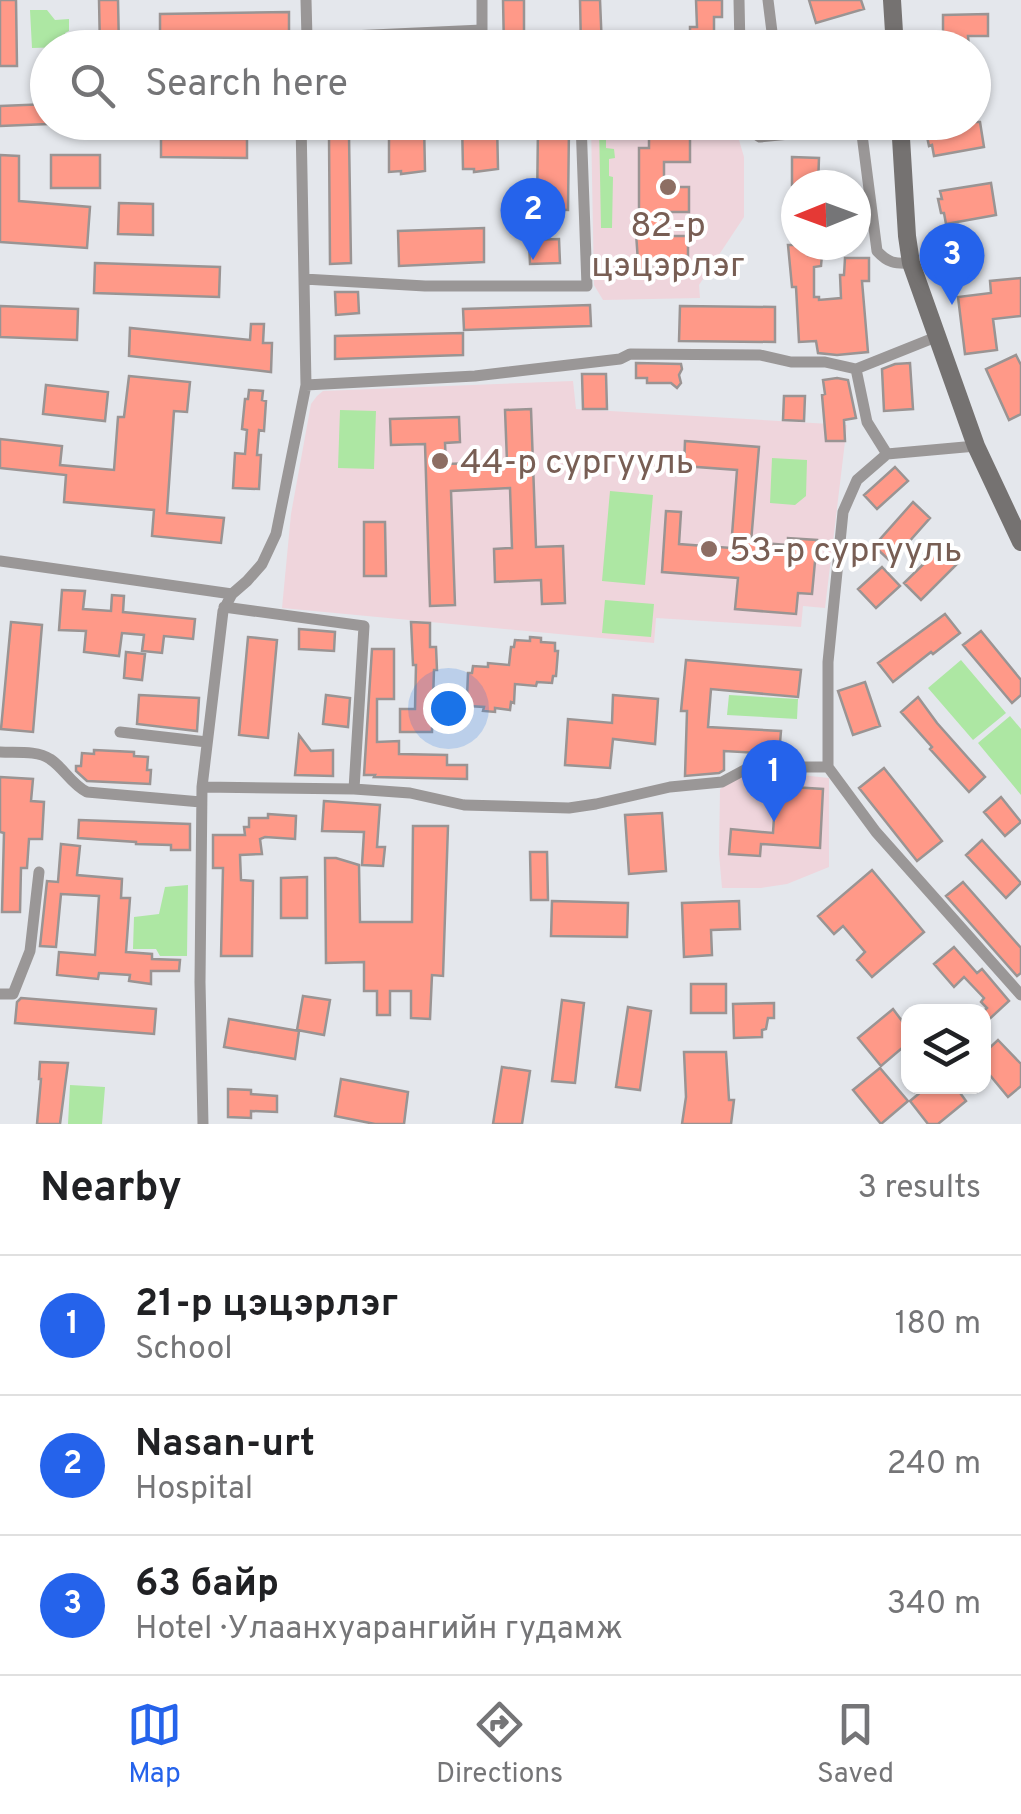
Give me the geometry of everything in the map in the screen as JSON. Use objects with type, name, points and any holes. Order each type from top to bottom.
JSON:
[{"type":"main road","points":[[892,0],[894,30]]},
{"type":"main road","points":[[901,140],[911,264],[976,446],[1019,536]]},
{"type":"street","points":[[305,30],[306,0]]},
{"type":"street","points":[[482,0],[482,30]]},
{"type":"street","points":[[739,0],[740,30]]},
{"type":"street","points":[[768,0],[772,30]]},
{"type":"street","points":[[203,1124],[202,787],[224,608],[232,594],[262,564],[276,534],[306,385],[301,140]]},
{"type":"street","points":[[304,279],[425,286],[587,286],[583,140]]},
{"type":"street","points":[[863,140],[876,251],[894,264],[911,264]]},
{"type":"street","points":[[306,385],[476,376],[620,359],[630,354],[760,355],[856,369],[936,337]]},
{"type":"street","points":[[856,369],[867,422],[887,454]]},
{"type":"street","points":[[976,446],[887,454],[858,480],[843,512],[828,662],[828,767],[876,832],[1021,995]]},
{"type":"street","points":[[0,561],[232,594]]},
{"type":"street","points":[[224,608],[364,626],[354,789]]},
{"type":"street","points":[[120,732],[207,742]]},
{"type":"street","points":[[0,752],[49,758],[76,786],[88,792],[202,802]]},
{"type":"street","points":[[202,787],[354,789],[410,793],[464,805],[569,808],[670,786],[722,782],[750,766],[828,767]]},
{"type":"street","points":[[0,994],[13,994],[30,951],[38,872]]},
{"type":"shaded area","name":"82-р цэцэрлэг","points":[[591,140],[739,140],[744,157],[744,217],[699,285],[700,298],[603,300],[594,285]]},
{"type":"shaded area","points":[[573,381],[576,409],[847,425],[825,608],[803,606],[801,627],[656,618],[654,643],[282,608],[291,514],[311,404],[323,391]]},
{"type":"shaded area","points":[[761,771],[829,778],[829,867],[787,884],[722,888],[720,789],[734,779]]},
{"type":"green space","points":[[30,10],[47,10],[55,20],[69,19],[69,30],[31,30]]},
{"type":"green space","points":[[599,140],[606,140],[606,148],[614,149],[615,158],[609,159],[609,176],[613,177],[612,228],[601,228]]},
{"type":"green space","points":[[340,410],[376,411],[374,469],[338,468]]},
{"type":"green space","points":[[772,458],[807,460],[806,496],[795,505],[770,503]]},
{"type":"green space","points":[[610,491],[653,495],[645,585],[602,581]]},
{"type":"green space","points":[[605,600],[654,604],[651,637],[602,633]]},
{"type":"green space","points":[[961,660],[1006,713],[973,740],[928,688]]},
{"type":"green space","points":[[729,695],[798,699],[797,719],[727,715]]},
{"type":"green space","points":[[1010,716],[1021,729],[1021,795],[978,743]]},
{"type":"green space","points":[[188,885],[187,956],[160,956],[156,949],[133,949],[134,917],[159,914],[165,887]]},
{"type":"green space","points":[[70,1085],[105,1087],[102,1124],[68,1124]]},
{"type":"building","points":[[0,0],[16,0],[17,66],[0,66]]},
{"type":"building","points":[[99,0],[118,0],[119,30],[100,30]]},
{"type":"building","points":[[503,0],[524,0],[524,30],[504,30]]},
{"type":"building","points":[[580,0],[600,0],[601,30],[581,30]]},
{"type":"building","points":[[696,0],[722,0],[722,17],[714,17],[714,30],[690,30],[697,27]]},
{"type":"building","points":[[809,0],[861,0],[864,9],[816,23]]},
{"type":"building","points":[[289,12],[289,30],[160,30],[160,14]]},
{"type":"building","points":[[988,14],[988,30],[943,30],[943,15]]},
{"type":"building","points":[[30,105],[30,125],[0,126],[0,106]]},
{"type":"building","points":[[161,140],[247,140],[247,158],[161,157]]},
{"type":"building","points":[[329,140],[349,140],[351,263],[330,264]]},
{"type":"building","points":[[389,140],[424,140],[425,171],[389,172]]},
{"type":"building","points":[[462,140],[497,140],[498,169],[463,169]]},
{"type":"building","points":[[538,140],[569,140],[568,210],[537,209]]},
{"type":"building","points":[[649,140],[690,140],[690,162],[664,162],[664,187],[689,187],[689,212],[665,212],[665,236],[688,236],[688,261],[652,261],[652,276],[639,276],[639,148],[649,148]]},
{"type":"building","points":[[928,140],[983,140],[984,147],[934,156],[932,145]]},
{"type":"building","points":[[0,155],[19,156],[19,201],[90,207],[87,248],[0,242]]},
{"type":"building","points":[[51,155],[100,155],[100,188],[51,188]]},
{"type":"building","points":[[792,157],[819,158],[819,170],[792,170]]},
{"type":"building","points":[[991,183],[996,215],[946,224],[938,199],[942,199],[940,191]]},
{"type":"building","points":[[119,203],[153,204],[153,235],[118,234]]},
{"type":"building","points":[[484,228],[484,262],[399,266],[398,231]]},
{"type":"building","points":[[559,239],[560,263],[530,264],[529,240]]},
{"type":"building","points":[[789,260],[822,260],[821,266],[814,267],[814,297],[841,298],[840,275],[844,275],[845,260],[869,260],[869,281],[862,281],[868,352],[818,353],[816,341],[799,342],[796,287],[792,287]]},
{"type":"building","points":[[95,263],[220,267],[219,297],[94,293]]},
{"type":"building","points":[[1021,278],[1021,316],[993,319],[997,350],[965,354],[958,297],[991,293],[990,281]]},
{"type":"building","points":[[335,292],[358,292],[359,313],[336,315]]},
{"type":"building","points":[[590,305],[591,326],[464,330],[463,309]]},
{"type":"building","points":[[0,306],[78,309],[77,340],[0,337]]},
{"type":"building","points":[[680,306],[775,307],[775,342],[679,341]]},
{"type":"building","points":[[251,324],[264,324],[263,343],[272,343],[271,372],[129,356],[130,328],[250,340]]},
{"type":"building","points":[[463,333],[463,355],[335,359],[335,336]]},
{"type":"building","points":[[1016,355],[1021,365],[1021,414],[1009,420],[986,369]]},
{"type":"building","points":[[636,363],[681,364],[681,383],[677,388],[671,383],[647,383],[647,378],[636,378]]},
{"type":"building","points":[[910,363],[913,409],[884,411],[882,369]]},
{"type":"building","points":[[582,374],[606,374],[607,409],[583,409]]},
{"type":"building","points":[[129,376],[190,382],[187,412],[174,411],[167,513],[224,518],[221,543],[152,536],[154,510],[64,502],[66,475],[0,468],[0,439],[62,446],[60,465],[114,470],[118,417],[124,417]]},
{"type":"building","points":[[823,380],[848,380],[856,418],[844,420],[845,441],[826,441]]},
{"type":"building","points":[[46,385],[108,392],[105,421],[43,414]]},
{"type":"building","points":[[249,390],[263,391],[262,400],[266,401],[257,455],[261,455],[259,489],[233,488],[235,453],[245,454],[247,430],[242,429]]},
{"type":"building","points":[[784,396],[805,396],[804,421],[783,420]]},
{"type":"building","points":[[531,409],[536,547],[563,546],[565,603],[542,604],[541,580],[495,582],[494,549],[512,548],[510,488],[451,491],[455,605],[430,606],[425,444],[391,445],[390,419],[459,417],[460,442],[445,443],[446,464],[507,462],[505,410]]},
{"type":"building","points":[[685,441],[759,447],[751,542],[788,545],[788,538],[817,540],[812,594],[798,593],[796,614],[735,609],[738,578],[662,572],[666,511],[681,512],[679,544],[731,548],[737,470],[684,466]]},
{"type":"building","points":[[895,467],[908,481],[877,509],[864,495]]},
{"type":"building","points":[[913,502],[930,518],[891,562],[874,546]]},
{"type":"building","points":[[364,522],[385,522],[386,576],[364,576]]},
{"type":"building","points":[[942,546],[958,563],[921,600],[904,583]]},
{"type":"building","points":[[882,567],[900,586],[876,608],[858,589]]},
{"type":"building","points":[[62,590],[85,591],[83,609],[111,611],[112,595],[124,596],[123,612],[195,619],[193,639],[164,636],[162,653],[142,651],[144,635],[122,633],[119,656],[84,652],[86,631],[59,630]]},
{"type":"building","points":[[945,614],[960,633],[893,682],[878,663]]},
{"type":"building","points":[[11,622],[42,625],[33,732],[1,729]]},
{"type":"building","points":[[411,622],[430,623],[430,647],[436,647],[432,732],[400,732],[400,709],[415,709],[416,665]]},
{"type":"building","points":[[299,629],[335,632],[334,651],[299,649]]},
{"type":"building","points":[[981,631],[1021,680],[1021,695],[1012,703],[963,645]]},
{"type":"building","points":[[248,637],[277,640],[268,738],[239,735]]},
{"type":"building","points":[[530,637],[555,643],[558,651],[552,683],[515,684],[510,710],[483,711],[484,707],[469,706],[468,673],[472,673],[473,666],[509,665],[515,640],[530,641]]},
{"type":"building","points":[[372,649],[394,649],[394,699],[377,699],[377,742],[399,741],[399,754],[447,755],[447,765],[467,765],[467,779],[364,775]]},
{"type":"building","points":[[126,652],[145,654],[142,680],[124,678]]},
{"type":"building","points":[[686,660],[801,670],[798,697],[711,689],[708,727],[781,731],[779,754],[724,751],[724,770],[685,776],[687,711],[681,711]]},
{"type":"building","points":[[865,682],[880,726],[853,735],[838,691]]},
{"type":"building","points":[[139,695],[199,698],[197,731],[137,724]]},
{"type":"building","points":[[326,695],[350,698],[348,727],[323,724]]},
{"type":"building","points":[[613,695],[658,699],[655,744],[613,739],[610,768],[565,765],[568,719],[612,723]]},
{"type":"building","points":[[918,697],[985,777],[969,792],[901,712]]},
{"type":"building","points":[[299,735],[311,751],[333,750],[333,776],[295,775]]},
{"type":"building","points":[[94,750],[134,752],[134,756],[148,757],[150,784],[87,781],[76,766],[81,766],[82,753],[94,754]]},
{"type":"building","points":[[884,768],[942,841],[917,861],[859,788]]},
{"type":"building","points":[[0,777],[33,779],[31,801],[44,802],[42,839],[29,839],[27,868],[21,868],[20,912],[2,912],[4,833],[0,832]]},
{"type":"building","points":[[776,786],[823,789],[820,848],[761,844],[760,856],[729,854],[731,829],[773,833]]},
{"type":"building","points":[[1001,797],[1021,822],[1005,836],[984,812]]},
{"type":"building","points":[[324,801],[380,805],[377,847],[385,847],[383,866],[362,865],[364,832],[322,831]]},
{"type":"building","points":[[662,813],[666,871],[629,874],[625,815]]},
{"type":"building","points":[[268,814],[296,816],[295,839],[265,837],[260,839],[262,854],[240,855],[241,880],[253,881],[252,956],[221,956],[223,868],[213,868],[213,835],[245,835],[249,818],[268,818]]},
{"type":"building","points":[[79,820],[190,824],[190,850],[78,838]]},
{"type":"building","points":[[413,826],[448,826],[443,976],[432,975],[430,1019],[411,1018],[411,991],[390,991],[390,1015],[377,1015],[377,991],[364,991],[364,962],[326,963],[325,858],[359,865],[360,922],[412,922]]},
{"type":"building","points":[[982,840],[1021,883],[1006,898],[966,855]]},
{"type":"building","points":[[61,844],[80,846],[77,875],[122,879],[121,898],[130,898],[126,952],[152,954],[152,959],[180,960],[179,971],[151,971],[151,984],[129,981],[130,975],[99,973],[98,979],[57,975],[59,952],[95,955],[99,896],[61,894],[56,947],[40,946],[47,881],[58,882]]},
{"type":"building","points":[[530,852],[547,852],[548,900],[531,900]]},
{"type":"building","points":[[872,870],[924,932],[872,977],[857,960],[865,952],[843,926],[834,934],[818,916]]},
{"type":"building","points":[[307,877],[307,918],[281,918],[281,878]]},
{"type":"building","points":[[963,882],[1021,948],[1021,973],[1017,976],[946,896]]},
{"type":"building","points":[[552,901],[628,903],[627,937],[551,936]]},
{"type":"building","points":[[739,901],[740,929],[711,930],[712,955],[684,957],[682,903]]},
{"type":"building","points":[[954,947],[977,973],[982,969],[1009,1001],[991,1018],[991,1004],[981,1002],[984,998],[964,977],[954,987],[934,964]]},
{"type":"building","points":[[691,984],[726,984],[726,1013],[691,1013]]},
{"type":"building","points":[[303,996],[330,1000],[324,1035],[297,1030]]},
{"type":"building","points":[[21,998],[156,1009],[154,1034],[15,1023]]},
{"type":"building","points":[[562,1000],[584,1003],[575,1083],[552,1081]]},
{"type":"building","points":[[774,1003],[774,1018],[768,1018],[762,1037],[734,1038],[733,1004]]},
{"type":"building","points":[[628,1007],[651,1011],[640,1090],[616,1087]]},
{"type":"building","points":[[893,1009],[901,1020],[901,1049],[881,1066],[858,1038]]},
{"type":"building","points":[[229,1019],[299,1031],[295,1059],[224,1047]]},
{"type":"building","points":[[998,1040],[1021,1064],[1021,1086],[1008,1097],[991,1076],[991,1046]]},
{"type":"building","points":[[684,1052],[726,1052],[729,1100],[734,1100],[731,1124],[682,1124],[686,1097]]},
{"type":"building","points":[[40,1062],[68,1063],[60,1124],[37,1124]]},
{"type":"building","points":[[502,1067],[530,1071],[522,1124],[493,1124]]},
{"type":"building","points":[[880,1068],[908,1101],[881,1124],[853,1090]]},
{"type":"building","points":[[341,1079],[408,1092],[404,1124],[375,1124],[335,1116]]},
{"type":"building","points":[[228,1089],[277,1096],[277,1112],[251,1111],[251,1118],[228,1117]]},
{"type":"building","points":[[918,1094],[961,1094],[966,1101],[938,1124],[928,1124],[910,1101]]},
{"type":"place","name":"82-р цэцэрлэг","points":[[668,187]]},
{"type":"place","name":"Nasan-urt","points":[[533,260]]},
{"type":"place","name":"63 байр","points":[[952,305]]},
{"type":"place","name":"44-р сургууль","points":[[440,461]]},
{"type":"place","name":"53-р сургууль","points":[[709,549]]},
{"type":"place","name":"21-р цэцэрлэг","points":[[774,822]]}]
